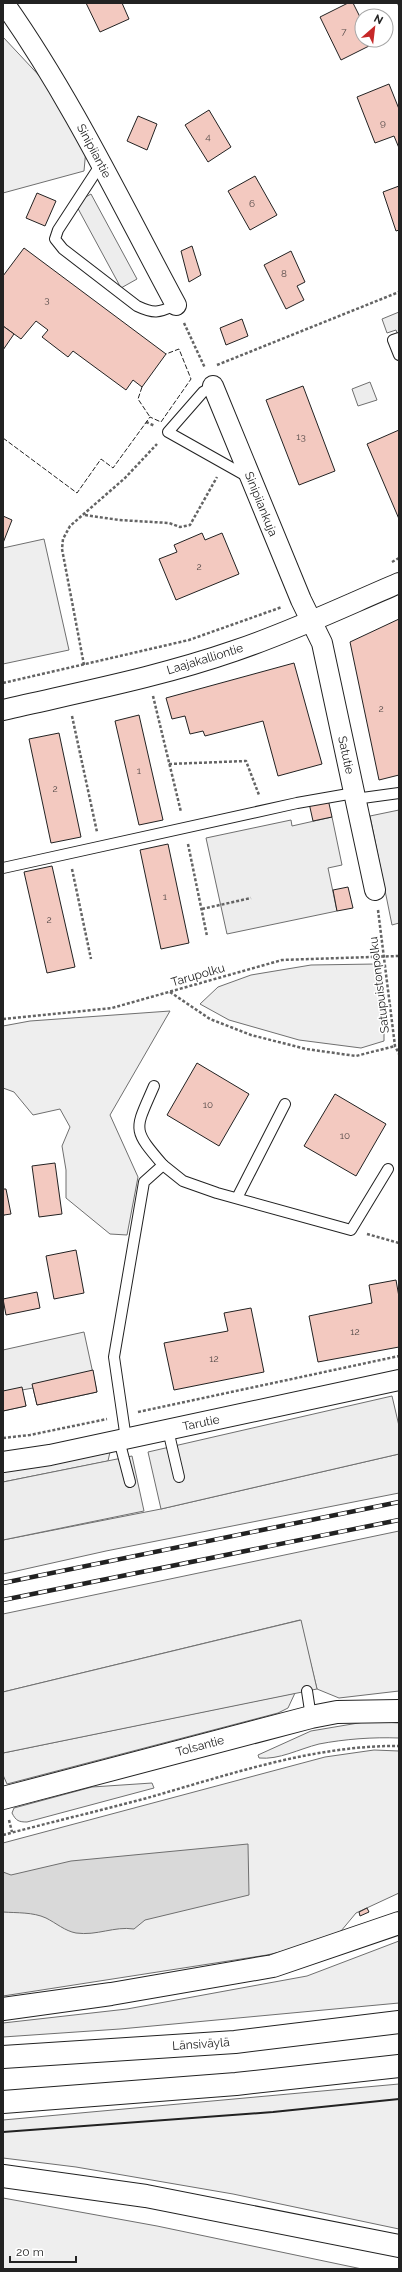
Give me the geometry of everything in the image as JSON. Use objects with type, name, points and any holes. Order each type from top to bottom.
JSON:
[{"type":"main road","name":"Tolsantie","points":[[3,1798],[311,1717],[337,1712],[399,1711]]},
{"type":"main road","points":[[3,2009],[111,1994],[273,1966],[399,1923]]},
{"type":"main road","name":"Länsiväylä","points":[[3,2057],[235,2042],[399,2022]]},
{"type":"main road","points":[[3,2102],[236,2084],[399,2066]]},
{"type":"main road","points":[[3,2176],[154,2197],[399,2246]]},
{"type":"street","name":"Sinipiiantie","points":[[4,3],[42,58],[72,108],[176,305]]},
{"type":"street","name":"Sinipiiankuja","points":[[213,386],[310,622]]},
{"type":"street","name":"Laajakalliontie","points":[[3,710],[191,664],[235,651],[310,622],[399,583]]},
{"type":"street","name":"Satutie","points":[[310,622],[322,643],[375,890]]},
{"type":"street","name":"Tarutie","points":[[3,1462],[50,1455],[123,1440],[399,1380]]},
{"type":"lane","points":[[101,164],[58,230],[55,240],[63,248],[137,306],[150,312],[160,312],[176,305]]},
{"type":"lane","points":[[399,338],[393,340],[399,355]]},
{"type":"lane","points":[[213,386],[203,392],[168,432],[252,479]]},
{"type":"lane","points":[[3,868],[264,810],[355,796],[399,793]]},
{"type":"lane","points":[[154,1086],[138,1122],[141,1140],[163,1165],[183,1181],[351,1230],[388,1169]]},
{"type":"lane","points":[[237,1198],[285,1104]]},
{"type":"lane","points":[[130,1482],[123,1440],[122,1416],[114,1357],[144,1182],[163,1165]]},
{"type":"lane","points":[[168,1430],[179,1477]]},
{"type":"lane","points":[[307,1691],[311,1717]]},
{"type":"path","points":[[176,305],[206,370],[399,292]]},
{"type":"path","points":[[84,665],[62,549],[63,539],[66,532],[125,478],[168,432],[146,422]]},
{"type":"path","points":[[85,514],[126,521],[169,523],[180,527],[190,525],[224,464]]},
{"type":"path","points":[[385,565],[399,558]]},
{"type":"path","points":[[3,683],[189,640],[301,600]]},
{"type":"path","points":[[71,710],[100,846]]},
{"type":"path","points":[[169,764],[246,761],[264,810]]},
{"type":"path","points":[[68,853],[92,958]]},
{"type":"path","name":"Satupuistonpolku","points":[[375,890],[385,955],[395,1046],[399,1054]]},
{"type":"path","points":[[202,909],[251,898]]},
{"type":"path","name":"Tarupolku","points":[[3,1019],[112,1008],[282,960],[385,955],[399,956]]},
{"type":"path","points":[[170,992],[210,1019],[251,1035],[306,1049],[356,1056],[395,1046]]},
{"type":"path","points":[[351,1230],[399,1243]]},
{"type":"path","points":[[3,1438],[30,1435],[122,1416],[399,1356]]},
{"type":"path","points":[[3,1835],[247,1770],[323,1753],[381,1746],[399,1746]]},
{"type":"shaded area","points":[[3,37],[62,100],[86,149],[84,171],[3,193]]},
{"type":"shaded area","points":[[91,194],[137,279],[121,288],[75,203]]},
{"type":"shaded area","points":[[399,312],[399,338],[396,330],[387,333],[382,319]]},
{"type":"shaded area","points":[[370,382],[377,400],[358,406],[352,389]]},
{"type":"shaded area","points":[[44,539],[69,650],[3,664],[3,548]]},
{"type":"shaded area","points":[[399,810],[399,923],[392,925],[370,816]]},
{"type":"shaded area","points":[[332,817],[342,865],[328,868],[337,911],[227,934],[206,838],[291,820],[292,826]]},
{"type":"shaded area","points":[[376,964],[384,1001],[384,1041],[361,1048],[299,1040],[229,1020],[200,1004],[218,987],[251,975],[311,965]]},
{"type":"shaded area","points":[[170,1011],[110,1115],[138,1177],[127,1235],[110,1234],[66,1198],[66,1170],[62,1146],[70,1127],[60,1109],[33,1115],[14,1092],[3,1088],[3,1026],[30,1021]]},
{"type":"shaded area","points":[[84,1332],[97,1392],[37,1405],[33,1388],[22,1390],[26,1406],[3,1411],[3,1350]]},
{"type":"shaded area","points":[[392,1396],[399,1426],[399,1454],[161,1509],[148,1452]]},
{"type":"shaded area","points":[[110,1452],[108,1461],[3,1482],[3,1470],[38,1467]]},
{"type":"shaded area","points":[[399,1454],[399,1493],[106,1551],[3,1574],[3,1540],[161,1509]]},
{"type":"shaded area","points":[[132,1456],[144,1511],[3,1540],[3,1482]]},
{"type":"shaded area","points":[[399,1531],[399,1691],[339,1698],[317,1689],[300,1620],[3,1692],[3,1614]]},
{"type":"shaded area","points":[[301,1620],[317,1689],[3,1753],[3,1692]]},
{"type":"shaded area","points":[[295,1693],[288,1708],[278,1713],[7,1784],[3,1775],[3,1753]]},
{"type":"shaded area","points":[[370,1721],[399,1723],[399,1738],[369,1738],[339,1741],[319,1744],[289,1754],[274,1757],[259,1758],[258,1755],[311,1731]]},
{"type":"shaded area","points":[[374,1750],[399,1751],[399,1893],[356,1913],[341,1931],[305,1946],[267,1955],[3,1996],[3,1843],[325,1757]]},
{"type":"shaded area","points":[[152,1783],[154,1788],[27,1822],[18,1820],[12,1813],[14,1808],[92,1787]]},
{"type":"shaded area","points":[[248,1844],[249,1895],[145,1920],[134,1929],[127,1928],[84,1934],[76,1933],[64,1929],[41,1916],[25,1913],[3,1912],[3,1872],[11,1875],[71,1861]]},
{"type":"shaded area","points":[[399,1941],[399,2003],[120,2029],[3,2037],[3,2023],[127,2009],[307,1976]]},
{"type":"shaded area","points":[[399,2084],[399,2229],[233,2194],[76,2167],[3,2158],[3,2120]]},
{"type":"shaded area","points":[[3,2198],[157,2226],[362,2269],[3,2269]]},
{"type":"building","points":[[86,3],[122,3],[129,19],[100,32]]},
{"type":"building","points":[[348,3],[353,3],[356,8],[354,8],[354,48],[365,48],[341,60],[320,17]]},
{"type":"building","points":[[389,84],[399,109],[399,148],[394,136],[375,143],[357,97]]},
{"type":"building","points":[[209,110],[231,147],[208,162],[185,125]]},
{"type":"building","points":[[138,116],[157,124],[147,150],[127,141]]},
{"type":"building","points":[[255,176],[277,215],[250,230],[228,191]]},
{"type":"building","points":[[399,186],[399,230],[396,231],[383,192]]},
{"type":"building","points":[[37,193],[56,201],[45,226],[26,218]]},
{"type":"building","points":[[192,246],[201,275],[189,282],[181,251]]},
{"type":"building","points":[[24,248],[166,354],[142,387],[133,380],[126,390],[73,351],[68,357],[42,337],[48,330],[36,321],[21,339],[3,326],[3,276]]},
{"type":"building","points":[[291,251],[305,282],[297,286],[304,300],[286,309],[264,265]]},
{"type":"building","points":[[242,319],[248,336],[226,345],[220,328]]},
{"type":"building","points":[[3,326],[14,334],[3,350]]},
{"type":"building","points":[[303,386],[335,471],[299,485],[266,400]]},
{"type":"building","points":[[399,430],[399,519],[367,444]]},
{"type":"building","points":[[3,516],[12,520],[3,543]]},
{"type":"building","points":[[202,533],[205,540],[222,533],[239,574],[176,600],[159,559],[177,552],[174,545]]},
{"type":"building","points":[[399,619],[399,775],[379,780],[350,642]]},
{"type":"building","points":[[294,663],[322,764],[278,776],[263,721],[205,736],[203,731],[190,734],[185,716],[172,719],[166,698]]},
{"type":"building","points":[[139,715],[163,820],[139,825],[115,721]]},
{"type":"building","points":[[59,733],[81,837],[51,843],[29,739]]},
{"type":"building","points":[[328,799],[332,817],[313,821],[309,803]]},
{"type":"building","points":[[168,844],[189,943],[161,949],[140,850]]},
{"type":"building","points":[[52,866],[75,967],[47,973],[24,872]]},
{"type":"building","points":[[348,887],[353,908],[337,911],[333,890]]},
{"type":"building","points":[[197,1063],[249,1094],[219,1146],[167,1115]]},
{"type":"building","points":[[335,1094],[386,1124],[356,1176],[304,1146]]},
{"type":"building","points":[[55,1163],[62,1214],[39,1217],[32,1166]]},
{"type":"building","points":[[3,1189],[6,1189],[11,1214],[4,1215],[3,1218]]},
{"type":"building","points":[[76,1250],[84,1293],[54,1299],[46,1256]]},
{"type":"building","points":[[396,1280],[399,1297],[399,1347],[318,1362],[309,1316],[372,1303],[369,1285]]},
{"type":"building","points":[[37,1292],[40,1308],[6,1315],[3,1299]]},
{"type":"building","points":[[251,1308],[264,1372],[174,1390],[164,1343],[228,1331],[224,1313]]},
{"type":"building","points":[[93,1370],[97,1392],[37,1405],[32,1384]]},
{"type":"building","points":[[22,1387],[26,1406],[3,1411],[3,1391]]},
{"type":"building","points":[[367,1908],[369,1912],[360,1916],[359,1912]]},
{"type":"railway","points":[[3,1583],[399,1502]]},
{"type":"railway","points":[[3,1600],[399,1520]]},
{"type":"fence","points":[[3,438],[77,493],[101,459],[113,468],[150,417],[161,422],[191,379],[179,349],[166,354]]},
{"type":"fence","points":[[142,387],[138,399],[150,417]]},
{"type":"wall","points":[[3,2132],[273,2112],[399,2099]]}]
